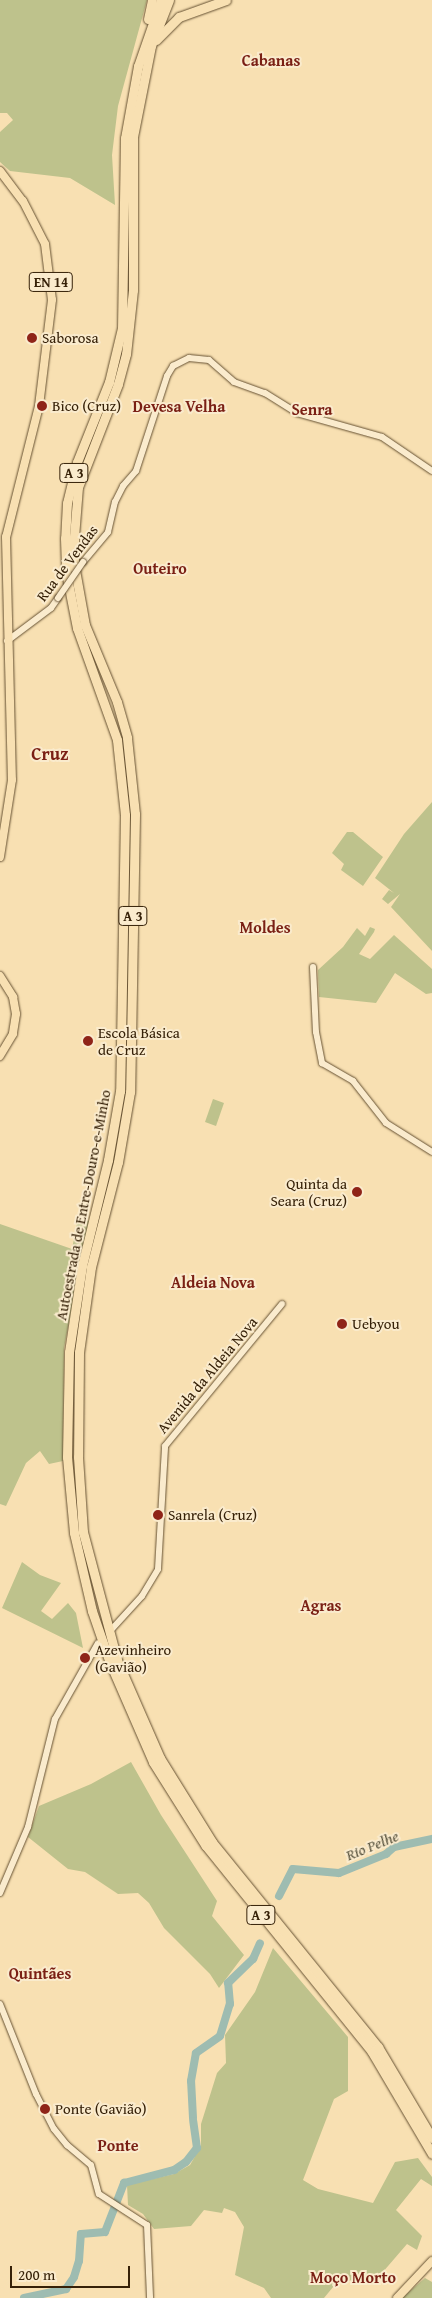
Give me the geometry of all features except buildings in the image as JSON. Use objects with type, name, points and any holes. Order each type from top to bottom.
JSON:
[{"type":"highway","name":"A 3","points":[[148,44],[152,0]]},
{"type":"highway","name":"Autoestrada de Entre-Douro-e-Minho","points":[[161,0],[125,138],[122,328],[109,382],[77,462],[68,503],[65,538],[66,572],[77,628],[118,740],[124,776],[126,834],[120,1091],[108,1160],[82,1266],[69,1352],[67,1457],[74,1533],[92,1611],[110,1663],[153,1762],[206,1846],[372,2052],[432,2154]]},
{"type":"highway","name":"Autoestrada de Entre-Douro-e-Minho","points":[[169,0],[148,44],[133,138],[130,328],[118,384],[78,487],[74,537],[74,564],[85,625],[117,702],[127,738],[135,814],[130,1092],[118,1162],[91,1267],[79,1352],[78,1457],[83,1532],[118,1660],[160,1758],[212,1842],[378,2047],[432,2138]]},
{"type":"highway","points":[[148,44],[179,17],[226,0]]},
{"type":"main road","name":"EN 14","points":[[0,171],[23,201],[47,251],[52,300],[48,350],[36,420],[6,537],[12,780],[0,857]]},
{"type":"main road","points":[[0,976],[13,997],[16,1014],[10,1040],[0,1056]]},
{"type":"main road","points":[[397,2298],[432,2261]]},
{"type":"street","name":"Rua de Vendas","points":[[7,637],[18,634],[58,598],[83,562],[108,532],[123,486],[136,471],[167,376],[173,366],[189,358],[209,360],[234,382],[265,393],[297,413],[382,437],[432,472]]},
{"type":"street","points":[[314,967],[316,1032],[322,1063],[352,1081],[386,1123],[432,1152]]},
{"type":"street","name":"Avenida da Aldeia Nova","points":[[111,1630],[142,1596],[158,1569],[165,1446],[282,1304]]},
{"type":"street","points":[[0,1893],[28,1827],[55,1719],[98,1643]]},
{"type":"street","points":[[0,2004],[36,2094],[54,2129],[67,2145],[91,2165],[99,2194],[122,2206],[147,2225],[150,2298]]},
{"type":"green space","points":[[0,0],[147,0],[118,106],[112,155],[115,205],[70,178],[10,171],[0,162],[0,132],[13,120],[7,113],[0,113]]},
{"type":"green space","points":[[432,802],[432,951],[391,907],[400,894],[388,904],[382,899],[389,890],[394,893],[375,878],[404,834]]},
{"type":"green space","points":[[347,832],[353,832],[383,857],[363,886],[341,870],[344,864],[332,853]]},
{"type":"green space","points":[[370,927],[375,929],[374,932],[359,954],[370,959],[394,935],[432,969],[432,993],[426,994],[395,973],[376,1003],[319,997],[318,970],[343,947],[357,928],[365,936]]},
{"type":"green space","points":[[213,1099],[224,1103],[216,1126],[205,1122]]},
{"type":"green space","points":[[78,1218],[89,1221],[64,1348],[63,1461],[49,1464],[40,1451],[26,1463],[6,1506],[0,1504],[0,1224],[72,1249]]},
{"type":"green space","points":[[22,1562],[40,1575],[61,1583],[41,1611],[52,1619],[68,1603],[76,1613],[83,1648],[2,1608]]},
{"type":"green space","points":[[131,1762],[161,1815],[217,1901],[212,1916],[244,1955],[219,1988],[210,1974],[164,1928],[149,1903],[138,1893],[118,1894],[85,1872],[68,1869],[28,1837],[39,1806],[91,1784]]},
{"type":"green space","points":[[273,1948],[348,2037],[348,2091],[334,2099],[303,2180],[318,2189],[373,2203],[395,2162],[418,2158],[432,2177],[432,2186],[421,2179],[396,2210],[422,2236],[417,2250],[407,2244],[376,2280],[338,2281],[324,2298],[271,2298],[264,2288],[235,2275],[244,2227],[235,2212],[224,2208],[222,2213],[204,2210],[191,2226],[154,2229],[143,2214],[128,2205],[127,2185],[174,2174],[190,2165],[201,2146],[201,2124],[217,2073],[226,2063],[225,2035],[255,1992]]},
{"type":"green space","points":[[425,2278],[432,2282],[432,2298],[402,2298]]},
{"type":"waterway","name":"Rio Pelhe","points":[[279,1896],[293,1869],[339,1873],[386,1854],[394,1847],[432,1839]]},
{"type":"waterway","name":"Rio Pelhe","points":[[193,2118],[191,2081],[196,2053],[220,2036],[230,2004],[228,1983],[253,1959],[260,1943]]},
{"type":"waterway","name":"Rio Pelhe","points":[[24,2298],[66,2289],[74,2277],[79,2261],[81,2234],[105,2232],[124,2183],[174,2170],[186,2162],[197,2148],[193,2121]]},
{"type":"place","name":"Saborosa","points":[[32,338]]},
{"type":"place","name":"Bico (Cruz)","points":[[42,406]]},
{"type":"place","name":"Escola Básica de Cruz","points":[[88,1041]]},
{"type":"place","name":"Quinta da Seara (Cruz)","points":[[357,1192]]},
{"type":"place","name":"Uebyou","points":[[342,1324]]},
{"type":"place","name":"Sanrela (Cruz)","points":[[158,1515]]},
{"type":"place","name":"Azevinheiro (Gavião)","points":[[85,1658]]},
{"type":"place","name":"Ponte (Gavião)","points":[[45,2109]]},
{"type":"district","name":"Cabanas","points":[[271,60]]},
{"type":"district","name":"Devesa Velha","points":[[179,406]]},
{"type":"district","name":"Senra","points":[[312,409]]},
{"type":"district","name":"Outeiro","points":[[160,568]]},
{"type":"district","name":"Cruz","points":[[50,754]]},
{"type":"district","name":"Moldes","points":[[265,927]]},
{"type":"district","name":"Aldeia Nova","points":[[213,1282]]},
{"type":"district","name":"Agras","points":[[321,1605]]},
{"type":"district","name":"Quintães","points":[[40,1973]]},
{"type":"district","name":"Ponte","points":[[118,2145]]},
{"type":"district","name":"Moço Morto","points":[[353,2277]]}]
